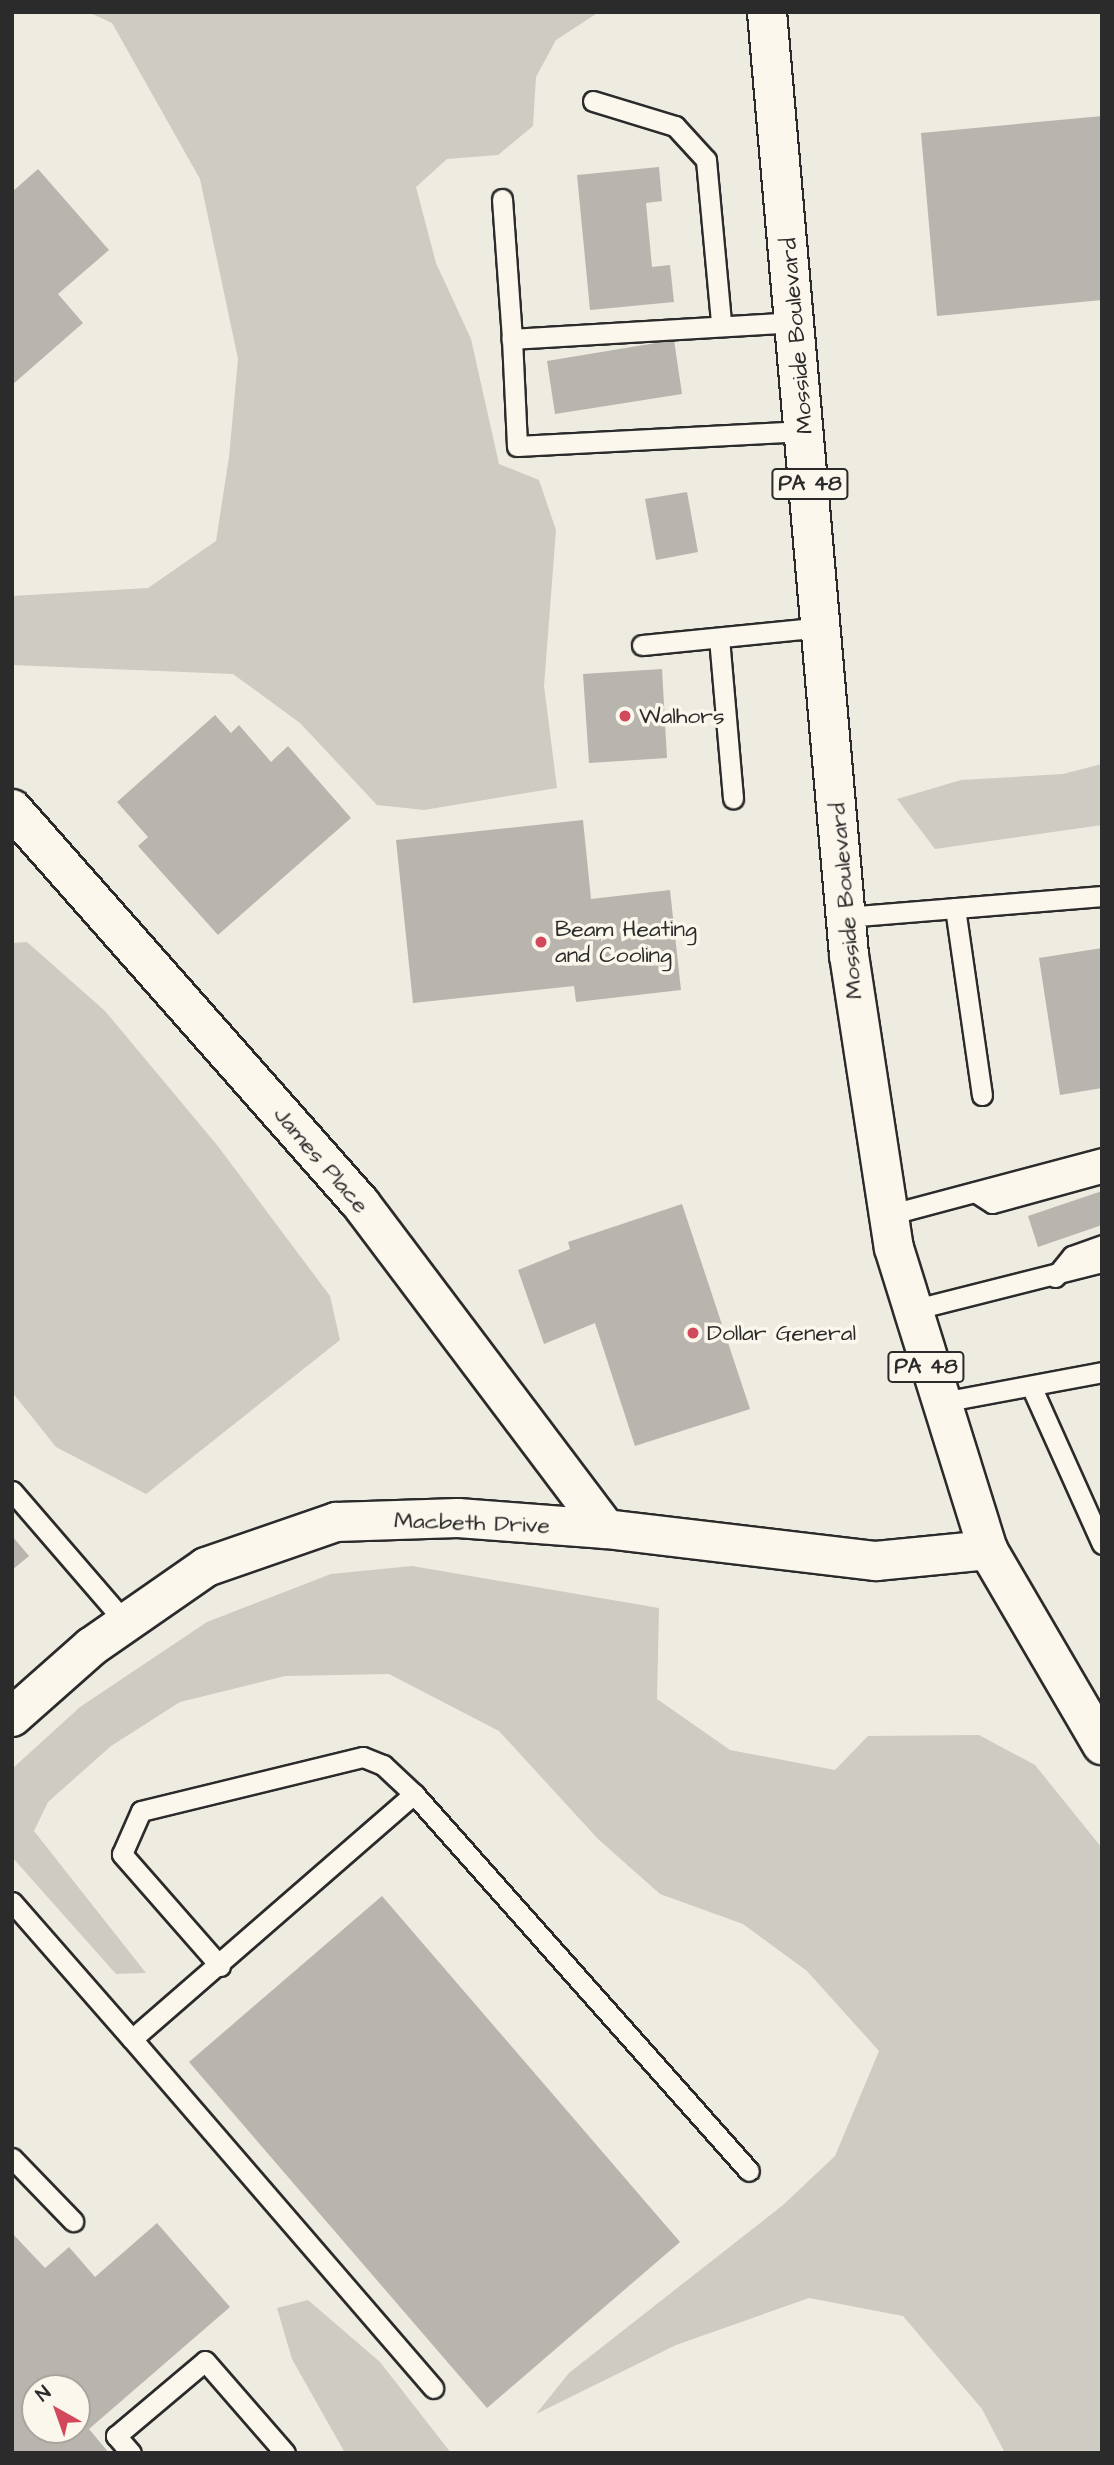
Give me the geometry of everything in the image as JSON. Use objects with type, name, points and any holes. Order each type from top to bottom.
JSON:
[{"type":"street","name":"Mosside Boulevard","points":[[767,12],[846,917],[888,1215],[908,1311],[988,1550],[1102,1745]]},
{"type":"street","name":"James Place","points":[[12,809],[361,1204],[606,1529]]},
{"type":"street","name":"Macbeth Drive","points":[[12,1717],[126,1623],[206,1567],[335,1522],[457,1518],[606,1529],[876,1561],[988,1550]]},
{"type":"lane","points":[[593,101],[675,126],[706,160],[721,323]]},
{"type":"lane","points":[[502,199],[517,446],[805,431]]},
{"type":"lane","points":[[512,339],[721,323],[796,322]]},
{"type":"lane","points":[[642,645],[822,627]]},
{"type":"lane","points":[[719,638],[733,798]]},
{"type":"lane","points":[[846,917],[1102,896]]},
{"type":"lane","points":[[956,908],[982,1095]]},
{"type":"lane","points":[[888,1215],[1102,1158]]},
{"type":"lane","points":[[975,1192],[992,1203],[1102,1173]]},
{"type":"lane","points":[[1055,1278],[1072,1256],[1102,1245]]},
{"type":"lane","points":[[908,1311],[1055,1278],[1102,1262]]},
{"type":"lane","points":[[937,1403],[1102,1372]]},
{"type":"lane","points":[[1031,1386],[1102,1544]]},
{"type":"lane","points":[[12,1491],[126,1623]]},
{"type":"lane","points":[[220,1966],[122,1854],[141,1811],[363,1757],[383,1765],[414,1794],[749,2171]]},
{"type":"lane","points":[[132,2039],[220,1966],[414,1794]]},
{"type":"lane","points":[[12,1902],[433,2388]]},
{"type":"lane","points":[[12,2158],[73,2221]]},
{"type":"lane","points":[[131,2453],[116,2436],[205,2361],[285,2453]]},
{"type":"shaded area","points":[[88,12],[599,12],[556,40],[536,77],[533,126],[498,155],[447,159],[416,187],[436,263],[471,339],[499,464],[539,480],[556,530],[544,686],[557,788],[424,810],[377,805],[300,723],[233,674],[12,665],[12,596],[148,588],[216,541],[229,457],[238,359],[200,179],[112,23]]},
{"type":"shaded area","points":[[1102,764],[1102,825],[935,849],[897,799],[961,780],[1063,774]]},
{"type":"shaded area","points":[[27,942],[105,1011],[217,1145],[330,1296],[340,1340],[146,1494],[56,1447],[12,1392],[12,943]]},
{"type":"shaded area","points":[[412,1566],[659,1608],[657,1699],[730,1750],[835,1770],[868,1736],[979,1735],[1035,1765],[1102,1848],[1102,2453],[1005,2453],[982,2409],[903,2316],[809,2298],[676,2345],[536,2414],[569,2373],[783,2205],[835,2156],[879,2051],[807,1971],[743,1924],[660,1894],[598,1839],[499,1731],[389,1674],[285,1676],[180,1702],[111,1746],[48,1802],[34,1831],[146,1973],[116,1974],[12,1857],[12,1769],[80,1707],[207,1622],[331,1574]]},
{"type":"shaded area","points":[[308,2300],[380,2362],[451,2453],[345,2453],[292,2359],[277,2308]]},
{"type":"building","points":[[1102,116],[1102,300],[937,316],[921,133]]},
{"type":"building","points":[[659,167],[662,201],[646,203],[652,267],[670,265],[674,302],[590,310],[577,175]]},
{"type":"building","points":[[38,169],[109,250],[58,294],[83,323],[12,385],[12,192]]},
{"type":"building","points":[[674,340],[682,394],[555,414],[547,361]]},
{"type":"building","points":[[687,492],[698,552],[656,560],[645,499]]},
{"type":"building","name":"Walhors","points":[[662,669],[667,758],[589,763],[583,674]]},
{"type":"building","points":[[215,715],[231,733],[239,725],[271,762],[288,746],[351,818],[218,935],[138,846],[148,837],[117,802]]},
{"type":"building","name":"Beam Heating and Cooling","points":[[583,820],[591,899],[670,890],[681,990],[576,1002],[574,986],[413,1003],[396,840]]},
{"type":"building","points":[[1102,948],[1102,1088],[1060,1095],[1039,958]]},
{"type":"building","points":[[1102,1191],[1102,1225],[1038,1247],[1028,1216]]},
{"type":"building","points":[[682,1204],[750,1409],[635,1446],[595,1323],[544,1344],[518,1270],[570,1249],[568,1242]]},
{"type":"building","points":[[12,1536],[29,1556],[12,1570]]},
{"type":"building","points":[[382,1896],[680,2242],[487,2408],[189,2062]]},
{"type":"building","points":[[157,2223],[230,2307],[91,2427],[91,2374],[21,2374],[21,2444],[91,2444],[91,2431],[109,2453],[12,2453],[12,2233],[45,2268],[69,2247],[95,2277]]},
{"type":"place","name":"Walhors","points":[[625,716]]},
{"type":"place","name":"Beam Heating and Cooling","points":[[541,942]]},
{"type":"place","name":"Dollar General","points":[[693,1333]]}]
